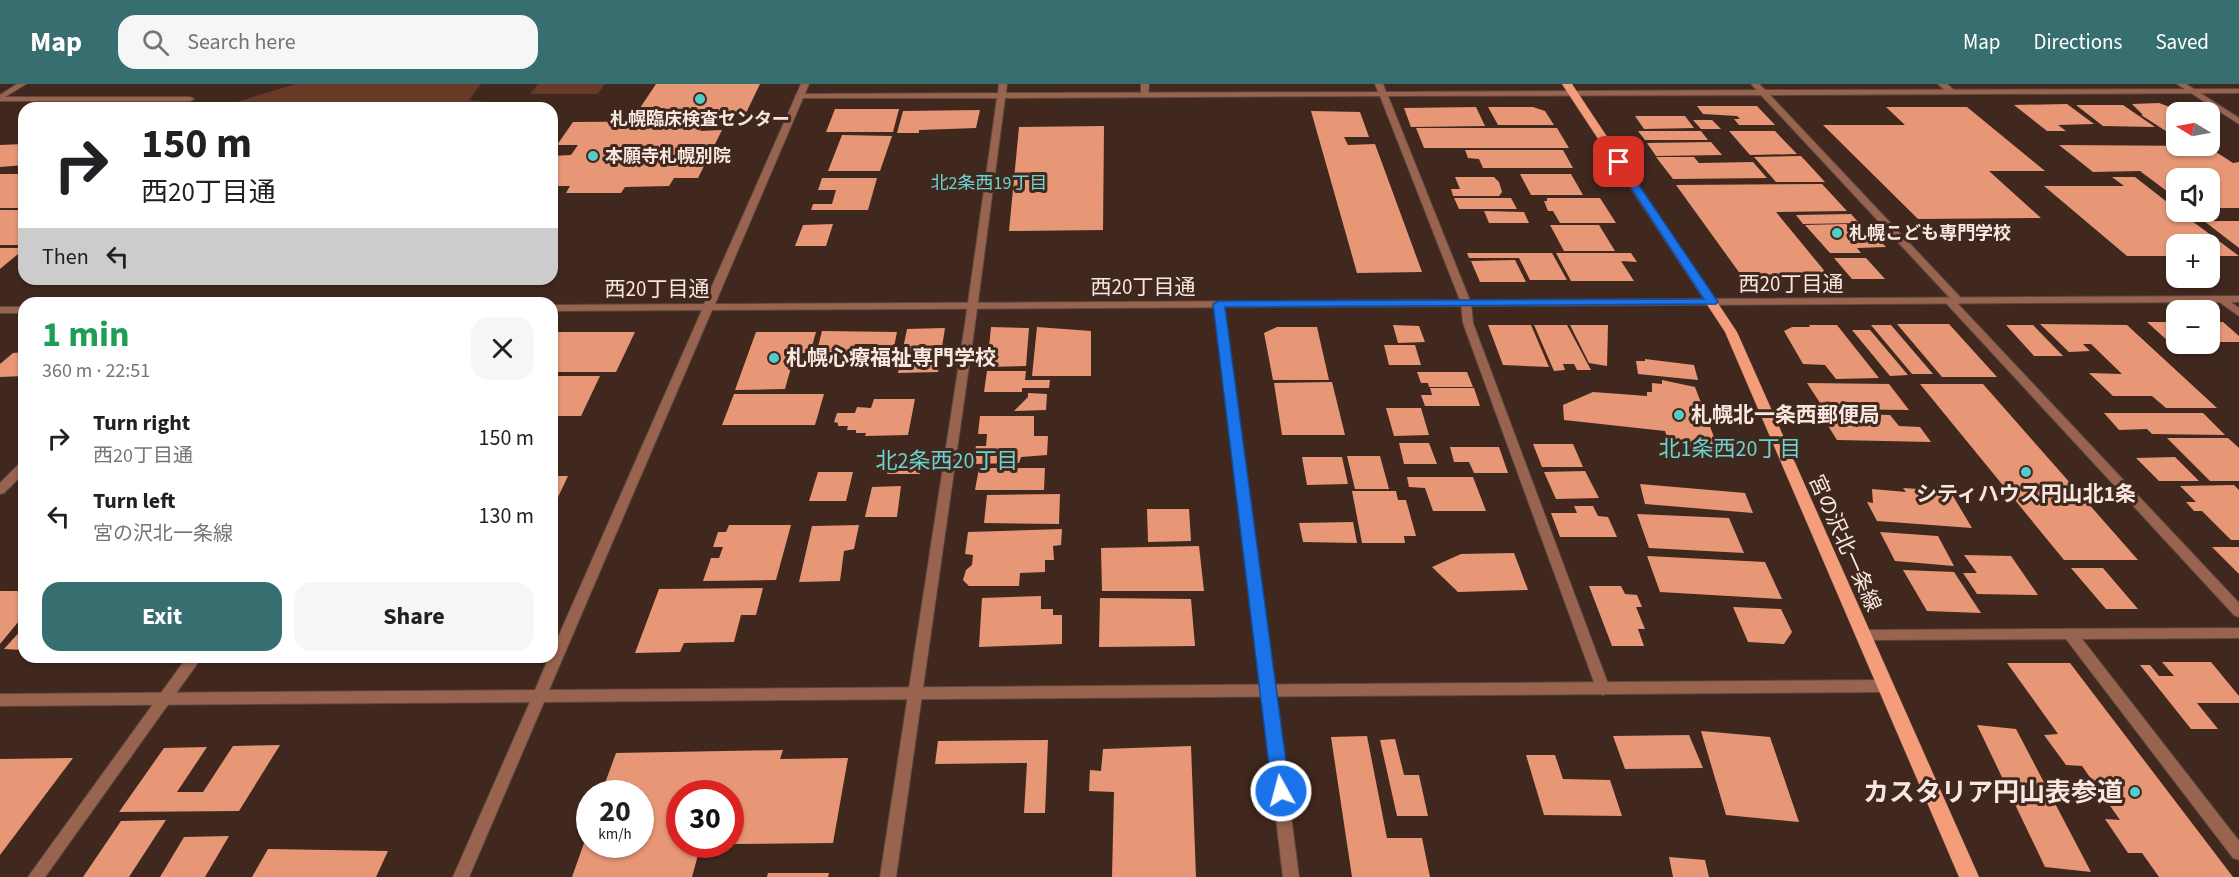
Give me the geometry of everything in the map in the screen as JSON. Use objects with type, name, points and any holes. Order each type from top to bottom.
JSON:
[{"type":"main road","name":"宮の沢北一条線","points":[[1570,89],[1731,332],[1969,877]]},
{"type":"street","points":[[0,98],[22,84]]},
{"type":"street","points":[[558,655],[805,84]]},
{"type":"street","points":[[1145,84],[1145,95]]},
{"type":"street","points":[[1378,84],[1466,303],[1468,323],[1603,689]]},
{"type":"street","points":[[1755,84],[2239,612]]},
{"type":"street","points":[[1942,84],[1952,92]]},
{"type":"street","points":[[2181,84],[2239,122]]},
{"type":"street","points":[[799,96],[1002,90],[1145,95],[1383,94],[1570,89],[1763,92],[2239,91]]},
{"type":"street","points":[[888,877],[973,306],[1002,90]]},
{"type":"street","points":[[0,98],[190,99]]},
{"type":"street","points":[[2222,299],[2239,313]]},
{"type":"street","name":"西20丁目通","points":[[558,308],[2239,299]]},
{"type":"street","points":[[1219,304],[1291,877]]},
{"type":"street","points":[[0,310],[18,310]]},
{"type":"street","points":[[0,490],[18,472]]},
{"type":"street","points":[[1863,636],[2239,633]]},
{"type":"street","points":[[2070,634],[2239,853]]},
{"type":"street","points":[[36,877],[191,663]]},
{"type":"street","points":[[461,877],[555,663]]},
{"type":"street","points":[[0,700],[1885,686]]},
{"type":"shaded area","points":[[295,84],[481,84],[469,100],[488,102],[236,102]]},
{"type":"shaded area","points":[[538,84],[605,84],[598,94],[530,94]]},
{"type":"building","name":"札幌臨床検査センター","points":[[656,84],[760,84],[746,113],[636,114]]},
{"type":"building","points":[[2159,103],[2166,106],[2166,131],[2141,115],[2143,115],[2132,104]]},
{"type":"building","points":[[2067,104],[2094,124],[2058,125],[2066,131],[2047,131],[2014,105]]},
{"type":"building","points":[[2076,105],[2123,105],[2155,127],[2103,126]]},
{"type":"building","points":[[1697,106],[1757,106],[1775,125],[1739,125],[1734,119],[1740,119],[1737,116],[1703,114]]},
{"type":"building","points":[[1476,107],[1485,126],[1411,127],[1404,108]]},
{"type":"building","points":[[1488,107],[1533,107],[1545,111],[1554,125],[1498,125]]},
{"type":"building","points":[[1886,107],[1967,107],[2045,171],[1989,171],[2041,218],[1918,219],[1823,125],[1905,125]]},
{"type":"building","points":[[835,109],[899,109],[893,132],[826,132]]},
{"type":"building","points":[[980,110],[976,128],[897,133],[903,111]]},
{"type":"building","points":[[1311,111],[1360,112],[1369,137],[1344,137],[1348,145],[1375,144],[1422,272],[1357,273]]},
{"type":"building","points":[[1635,116],[1685,116],[1694,128],[1644,129]]},
{"type":"building","points":[[1693,120],[1712,120],[1721,129],[1701,129]]},
{"type":"building","points":[[705,121],[700,131],[722,130],[698,178],[674,178],[669,186],[625,187],[621,193],[566,193],[570,186],[558,186],[558,156],[571,155],[578,145],[558,144],[573,122]]},
{"type":"building","points":[[1104,126],[1103,230],[1009,231],[1019,127]]},
{"type":"building","points":[[1416,128],[1557,128],[1569,148],[1424,148]]},
{"type":"building","points":[[1638,131],[1701,131],[1708,140],[1645,140]]},
{"type":"building","points":[[1729,131],[1775,131],[1797,154],[1750,155]]},
{"type":"building","points":[[842,135],[892,136],[880,171],[828,171]]},
{"type":"building","points":[[1711,142],[1722,155],[1656,156],[1647,143]]},
{"type":"building","points":[[18,144],[18,166],[0,167],[0,145]]},
{"type":"building","points":[[2059,145],[2166,146],[2166,156],[2220,154],[2233,163],[2239,162],[2239,208],[2220,208],[2220,168],[2166,168],[2166,190],[2140,171],[2093,172]]},
{"type":"building","points":[[1465,150],[1563,150],[1573,168],[1483,168],[1479,159],[1468,158]]},
{"type":"building","points":[[1801,156],[1825,182],[1776,182],[1754,157]]},
{"type":"building","points":[[1656,157],[1694,157],[1699,163],[1753,162],[1767,178],[1673,179]]},
{"type":"building","points":[[0,174],[18,174],[18,208],[0,208]]},
{"type":"building","points":[[1520,174],[1571,174],[1583,195],[1531,195]]},
{"type":"building","points":[[1455,177],[1494,177],[1499,182],[1502,192],[1499,196],[1453,196],[1451,189],[1460,189]]},
{"type":"building","points":[[2112,177],[2135,177],[2166,201],[2166,222],[2193,222],[2210,234],[2166,234],[2166,256],[2127,256],[2044,186],[2124,186]]},
{"type":"building","points":[[822,178],[877,178],[868,210],[811,210],[813,204],[832,204],[836,190],[818,190]]},
{"type":"building","points":[[1822,184],[1847,211],[1776,212],[1827,274],[1741,275],[1676,185]]},
{"type":"building","points":[[1454,198],[1511,198],[1517,209],[1459,209]]},
{"type":"building","points":[[1547,198],[1600,198],[1616,223],[1560,223],[1553,211],[1548,211],[1544,201],[1547,201]]},
{"type":"building","points":[[0,210],[18,210],[18,245],[0,245]]},
{"type":"building","points":[[1484,211],[1524,212],[1529,223],[1489,223]]},
{"type":"building","points":[[1851,214],[1859,223],[1803,224],[1796,215]]},
{"type":"building","points":[[2239,221],[2239,248],[2205,222]]},
{"type":"building","points":[[833,224],[826,246],[795,246],[803,225]]},
{"type":"building","points":[[1846,224],[1853,232],[1872,232],[1886,247],[1857,248],[1861,253],[1830,253],[1805,225]]},
{"type":"building","points":[[1550,225],[1599,225],[1615,251],[1564,251]]},
{"type":"building","points":[[2220,242],[2239,256],[2220,256]]},
{"type":"building","points":[[0,248],[18,248],[18,254],[0,269]]},
{"type":"building","points":[[1467,253],[1552,253],[1567,280],[1530,280],[1519,258],[1469,258]]},
{"type":"building","points":[[1556,253],[1631,253],[1637,262],[1621,261],[1634,281],[1571,281]]},
{"type":"building","points":[[1834,258],[1866,258],[1885,279],[1852,279]]},
{"type":"building","points":[[1515,260],[1526,282],[1480,282],[1471,261]]},
{"type":"building","points":[[2147,322],[2166,322],[2166,339]]},
{"type":"building","points":[[2220,322],[2239,336],[2239,342],[2220,342]]},
{"type":"building","points":[[1897,324],[1949,324],[1997,377],[1942,377]]},
{"type":"building","points":[[2040,324],[2127,325],[2217,408],[2166,408],[2152,396],[2113,396],[2089,373],[2122,374],[2091,344],[2083,344],[2090,351],[2069,352]]},
{"type":"building","points":[[1393,325],[1419,326],[1425,342],[1398,343]]},
{"type":"building","points":[[1488,325],[1531,325],[1549,367],[1503,365]]},
{"type":"building","points":[[1534,325],[1567,325],[1591,370],[1577,370],[1574,364],[1563,364],[1565,370],[1554,371]]},
{"type":"building","points":[[1570,325],[1608,325],[1607,366],[1589,363]]},
{"type":"building","points":[[1809,325],[1837,325],[1879,378],[1836,379],[1825,365],[1803,364],[1784,331],[1792,327],[1810,327]]},
{"type":"building","points":[[1871,325],[1891,325],[1933,374],[1912,374]]},
{"type":"building","points":[[2006,325],[2033,325],[2063,356],[2034,356]]},
{"type":"building","points":[[991,327],[1029,328],[1026,366],[987,367]]},
{"type":"building","points":[[1037,327],[1091,331],[1091,376],[1032,376]]},
{"type":"building","points":[[1277,327],[1317,327],[1329,380],[1273,380],[1264,333]]},
{"type":"building","points":[[945,328],[938,372],[898,373],[907,329]]},
{"type":"building","points":[[1852,330],[1870,330],[1908,375],[1890,376]]},
{"type":"building","points":[[822,331],[897,332],[892,357],[872,357],[874,344],[855,344],[849,362],[814,363]]},
{"type":"building","points":[[558,332],[635,332],[616,372],[558,372]]},
{"type":"building","points":[[756,332],[816,332],[810,353],[795,353],[785,389],[735,390]]},
{"type":"building","points":[[1384,345],[1415,345],[1421,365],[1389,365]]},
{"type":"building","points":[[13,353],[18,353],[18,376],[0,377],[0,364]]},
{"type":"building","points":[[1645,359],[1694,365],[1698,380],[1638,374],[1636,361],[1645,361]]},
{"type":"building","points":[[987,371],[1026,371],[1025,380],[1050,380],[1049,388],[1022,388],[1022,392],[984,392]]},
{"type":"building","points":[[1417,372],[1467,372],[1473,387],[1429,387],[1428,383],[1421,383]]},
{"type":"building","points":[[558,376],[600,376],[581,416],[558,416]]},
{"type":"building","points":[[1662,380],[1695,387],[1717,445],[1699,445],[1700,449],[1684,447],[1682,443],[1669,443],[1665,431],[1564,420],[1563,405],[1593,392],[1647,396],[1647,392],[1652,392],[1652,383],[1662,384]]},
{"type":"building","points":[[1332,382],[1345,435],[1282,435],[1274,383]]},
{"type":"building","points":[[1807,383],[1889,384],[1909,410],[1824,409]]},
{"type":"building","name":"シティハウス円山北1条","points":[[1920,384],[1983,384],[2138,560],[2064,560]]},
{"type":"building","points":[[1430,388],[1474,388],[1480,406],[1425,406],[1421,395],[1432,395]]},
{"type":"building","points":[[1028,393],[1047,394],[1046,410],[1014,411],[1028,397]]},
{"type":"building","points":[[734,394],[824,394],[815,425],[722,425]]},
{"type":"building","points":[[874,399],[915,399],[908,435],[865,436],[866,433],[847,430],[848,426],[838,426],[838,423],[834,422],[837,413],[855,413],[857,407],[871,408]]},
{"type":"building","points":[[1386,408],[1421,408],[1429,435],[1394,436]]},
{"type":"building","points":[[1820,413],[1890,415],[1899,426],[1920,427],[1931,442],[1837,440]]},
{"type":"building","points":[[2104,413],[2203,413],[2225,435],[2152,434],[2147,429],[2119,430]]},
{"type":"building","points":[[980,416],[1034,416],[1034,436],[1048,436],[1047,455],[1021,457],[1019,463],[972,464],[976,446],[986,446],[987,434],[978,434]]},
{"type":"building","points":[[2167,438],[2228,438],[2239,448],[2239,481],[2210,481]]},
{"type":"building","points":[[1399,443],[1429,443],[1437,464],[1404,464]]},
{"type":"building","points":[[1533,444],[1573,444],[1583,467],[1542,467]]},
{"type":"building","points":[[1450,447],[1499,447],[1508,473],[1474,473],[1469,462],[1454,462]]},
{"type":"building","points":[[1347,456],[1380,456],[1389,489],[1355,489]]},
{"type":"building","points":[[1302,457],[1342,457],[1348,484],[1307,485]]},
{"type":"building","points":[[2175,457],[2199,481],[2159,481],[2136,458]]},
{"type":"building","points":[[922,467],[920,474],[887,474],[889,468]]},
{"type":"building","points":[[979,468],[1045,468],[1044,490],[975,490]]},
{"type":"building","points":[[1585,471],[1599,498],[1556,499],[1544,472]]},
{"type":"building","points":[[818,472],[853,472],[846,501],[809,501]]},
{"type":"building","points":[[558,476],[568,476],[558,497]]},
{"type":"building","points":[[1407,477],[1473,477],[1486,511],[1433,511],[1425,488],[1409,487]]},
{"type":"building","points":[[1640,484],[1745,493],[1753,513],[1645,504]]},
{"type":"building","points":[[2234,485],[2239,490],[2239,540],[2231,540],[2202,511],[2194,511],[2186,502],[2196,502],[2180,486]]},
{"type":"building","points":[[901,486],[897,517],[865,517],[872,487]]},
{"type":"building","points":[[1903,488],[1950,491],[1972,528],[1877,521],[1867,502],[1873,503],[1872,489],[1906,492]]},
{"type":"building","points":[[1352,491],[1396,491],[1398,500],[1406,500],[1416,536],[1404,536],[1405,543],[1362,543]]},
{"type":"building","points":[[1060,494],[1059,524],[984,523],[987,495]]},
{"type":"building","points":[[1574,506],[1593,506],[1598,516],[1608,517],[1617,537],[1560,537],[1551,513],[1577,513]]},
{"type":"building","points":[[1147,509],[1189,509],[1191,541],[1148,542]]},
{"type":"building","points":[[1637,514],[1729,518],[1744,553],[1649,548]]},
{"type":"building","points":[[1353,522],[1357,543],[1303,542],[1299,523]]},
{"type":"building","points":[[729,525],[791,525],[776,580],[703,581],[711,558],[719,558],[723,547],[713,547],[718,532],[726,532]]},
{"type":"building","points":[[859,525],[854,549],[844,551],[840,581],[799,582],[812,526]]},
{"type":"building","points":[[1062,529],[1061,545],[1053,546],[1054,560],[1045,560],[1045,572],[1020,573],[1019,586],[969,586],[963,580],[966,570],[972,565],[973,555],[965,554],[968,532]]},
{"type":"building","points":[[1880,532],[1938,536],[1954,566],[1895,561]]},
{"type":"building","points":[[1199,546],[1204,591],[1102,591],[1101,548]]},
{"type":"building","points":[[2212,547],[2239,547],[2239,574]]},
{"type":"building","points":[[1514,553],[1528,590],[1458,592],[1432,567],[1461,554]]},
{"type":"building","points":[[1964,555],[2011,556],[2038,595],[1977,594],[1963,573],[1977,573]]},
{"type":"building","points":[[1647,556],[1765,562],[1782,599],[1660,592]]},
{"type":"building","points":[[2071,568],[2103,568],[2138,609],[2106,609]]},
{"type":"building","points":[[1903,570],[1954,572],[1981,613],[1927,611]]},
{"type":"building","points":[[1589,586],[1621,586],[1625,594],[1637,595],[1642,607],[1636,607],[1645,629],[1638,629],[1644,646],[1612,646]]},
{"type":"building","points":[[763,588],[756,615],[741,615],[734,642],[684,643],[680,652],[635,653],[659,589]]},
{"type":"building","points":[[0,591],[18,591],[18,622],[0,644]]},
{"type":"building","points":[[1041,596],[1041,609],[1053,609],[1053,615],[1062,615],[1062,644],[979,647],[982,598]]},
{"type":"building","points":[[1100,598],[1191,599],[1195,646],[1099,647]]},
{"type":"building","points":[[1733,607],[1781,609],[1792,632],[1784,644],[1748,642]]},
{"type":"building","points":[[18,634],[18,650],[4,649]]},
{"type":"building","points":[[2162,662],[2211,662],[2239,696],[2239,703],[2197,703],[2218,729],[2191,729],[2140,665],[2150,665],[2159,676],[2174,676]]},
{"type":"building","name":"カスタリア円山表参道","points":[[2007,663],[2070,663],[2233,877],[2159,877],[2142,853],[2128,853],[2105,819],[2120,820],[2082,766],[2066,765],[2044,735],[2058,734]]},
{"type":"building","points":[[1977,725],[2016,729],[2091,872],[2045,867]]},
{"type":"building","points":[[1701,731],[1770,737],[1799,822],[1726,815]]},
{"type":"building","points":[[1689,735],[1703,768],[1625,769],[1613,736]]},
{"type":"building","points":[[1367,736],[1387,838],[1422,838],[1430,877],[1352,877],[1331,737]]},
{"type":"building","points":[[1395,739],[1404,775],[1419,775],[1428,816],[1397,816],[1380,740]]},
{"type":"building","points":[[1048,740],[1045,813],[1024,813],[1027,763],[935,764],[938,741]]},
{"type":"building","points":[[280,745],[239,811],[119,812],[164,748],[207,747],[177,792],[203,792],[233,746]]},
{"type":"building","points":[[1191,746],[1196,877],[1112,877],[1114,792],[1089,791],[1090,770],[1101,771],[1103,749]]},
{"type":"building","points":[[783,750],[780,759],[848,758],[833,843],[744,844],[744,780],[666,780],[666,858],[697,858],[692,877],[572,877],[579,858],[654,858],[654,780],[606,780],[616,753]]},
{"type":"building","points":[[1526,755],[1555,755],[1563,779],[1610,780],[1622,816],[1544,815]]},
{"type":"building","points":[[73,758],[0,855],[0,759]]},
{"type":"building","points":[[166,820],[129,877],[83,877],[121,821]]},
{"type":"building","points":[[229,836],[205,877],[160,877],[184,837]]},
{"type":"building","points":[[268,849],[388,851],[376,877],[252,877]]},
{"type":"building","points":[[1669,857],[1705,860],[1709,877],[1673,877]]},
{"type":"building","points":[[768,873],[829,873],[828,877],[767,877]]},
{"type":"place","name":"札幌臨床検査センター","points":[[700,99]]},
{"type":"place","name":"本願寺札幌別院","points":[[593,156]]},
{"type":"place","name":"札幌こども専門学校","points":[[1837,233]]},
{"type":"place","name":"札幌心療福祉専門学校","points":[[774,358]]},
{"type":"place","name":"札幌北一条西郵便局","points":[[1679,415]]},
{"type":"place","name":"シティハウス円山北1条","points":[[2026,472]]},
{"type":"place","name":"カスタリア円山表参道","points":[[2135,792]]},
{"type":"district","name":"北2条西19丁目","points":[[989,183]]},
{"type":"district","name":"北1条西20丁目","points":[[1730,449]]},
{"type":"district","name":"北2条西20丁目","points":[[947,461]]},
{"type":"route","points":[[1281,791],[1219,304],[1712,302],[1619,162]]}]
